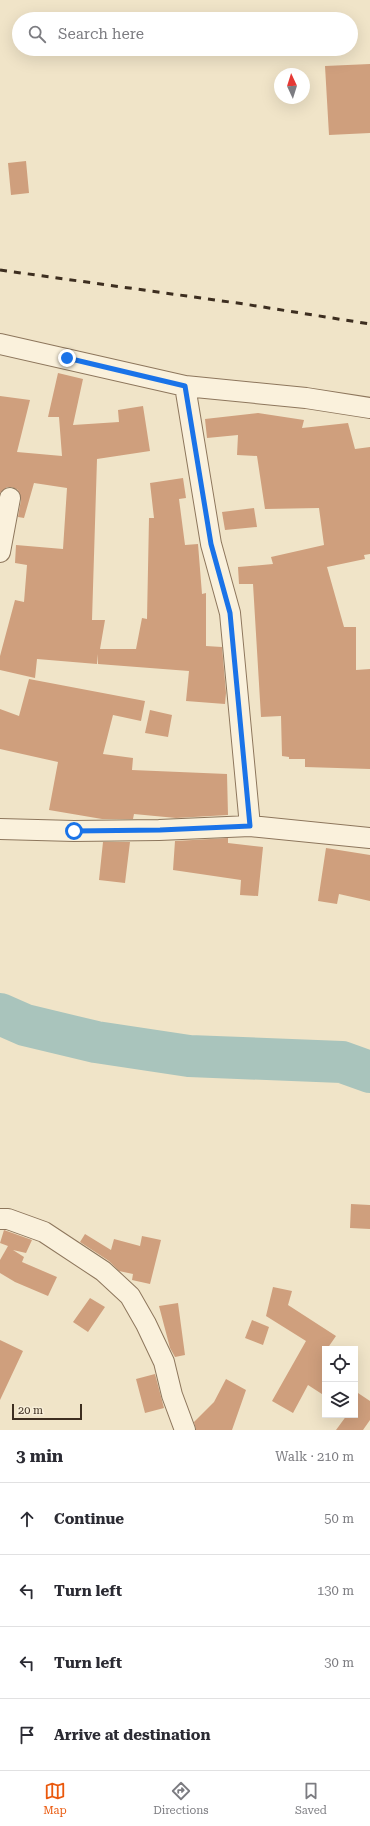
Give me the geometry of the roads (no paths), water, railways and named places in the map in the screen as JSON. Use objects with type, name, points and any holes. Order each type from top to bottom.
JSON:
[{"type":"street","points":[[0,344],[185,386],[306,398],[370,408]]},
{"type":"street","points":[[185,386],[211,544],[230,613],[250,826]]},
{"type":"street","points":[[0,552],[10,498]]},
{"type":"street","points":[[0,829],[74,831],[152,830],[250,826],[370,838]]},
{"type":"street","points":[[0,1219],[8,1219],[44,1232],[103,1271],[130,1296],[146,1324],[164,1362],[172,1394],[185,1430]]},
{"type":"waterway","points":[[0,1014],[25,1025],[96,1042],[189,1056],[342,1062],[370,1072]]},
{"type":"railway","points":[[0,270],[244,304],[370,324]]}]
